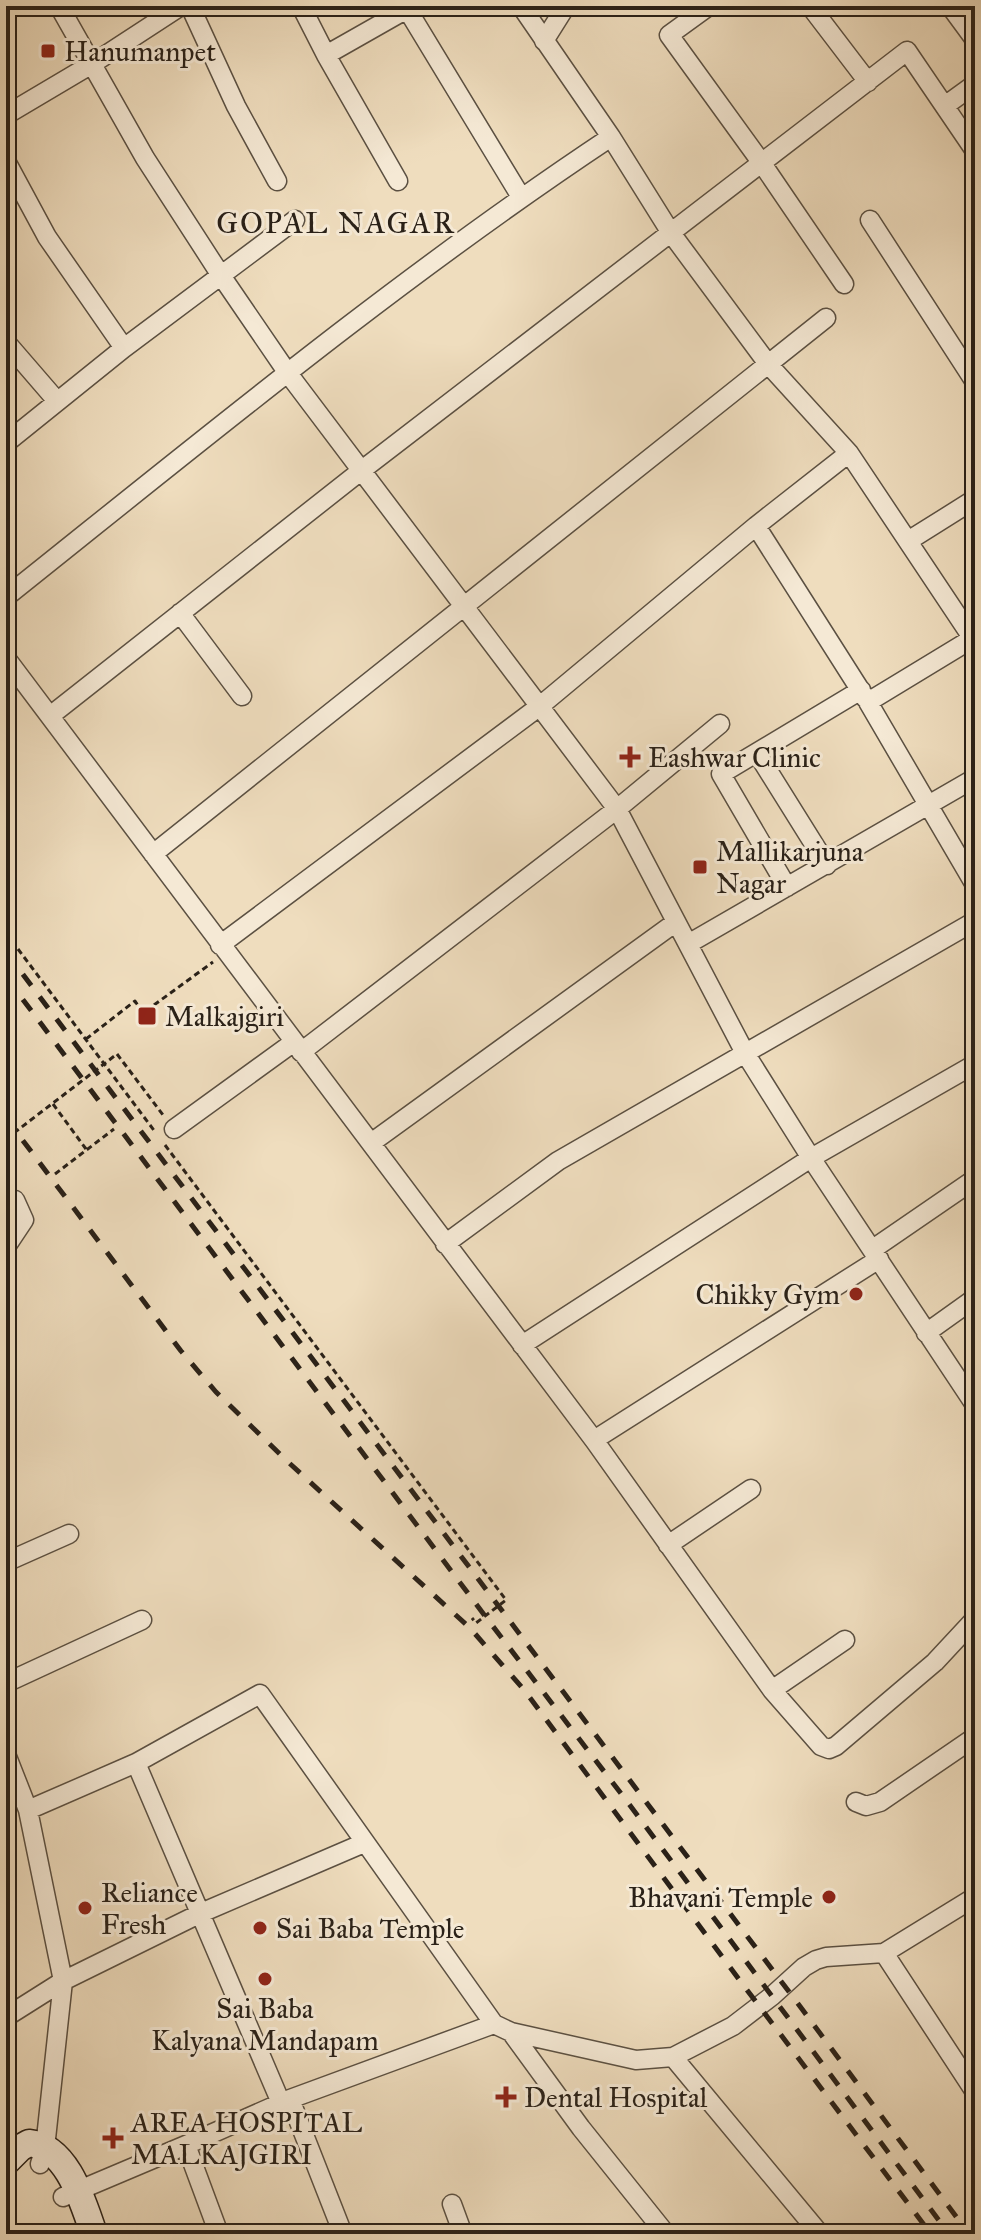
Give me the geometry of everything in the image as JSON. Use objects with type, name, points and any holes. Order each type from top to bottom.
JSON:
[{"type":"main road","points":[[6,2162],[29,2143],[43,2156]]},
{"type":"main road","points":[[6,2181],[20,2166],[43,2156],[55,2156],[67,2171],[75,2234]]},
{"type":"main road","points":[[71,2194],[94,2234]]},
{"type":"street","points":[[59,6],[145,158],[287,372],[617,809],[745,1053],[975,1405]]},
{"type":"street","points":[[6,115],[181,6]]},
{"type":"street","points":[[190,6],[236,106],[277,181]]},
{"type":"street","points":[[301,6],[398,181]]},
{"type":"street","points":[[521,6],[611,137],[671,233],[768,364],[849,453],[974,639],[721,774],[787,887]]},
{"type":"street","points":[[544,41],[566,6]]},
{"type":"street","points":[[709,6],[669,35],[844,284]]},
{"type":"street","points":[[810,6],[868,82]]},
{"type":"street","points":[[950,6],[975,40]]},
{"type":"street","points":[[326,55],[407,9],[521,197]]},
{"type":"street","points":[[50,716],[362,470],[907,51],[975,151]]},
{"type":"street","points":[[946,105],[975,84]]},
{"type":"street","points":[[6,597],[287,372],[521,197],[611,137]]},
{"type":"street","points":[[6,161],[47,237],[124,348]]},
{"type":"street","points":[[6,443],[124,348],[295,220]]},
{"type":"street","points":[[870,220],[975,382]]},
{"type":"street","points":[[153,854],[826,318]]},
{"type":"street","points":[[6,342],[57,401]]},
{"type":"street","points":[[223,949],[540,706],[756,526],[849,453]]},
{"type":"street","points":[[908,541],[975,499]]},
{"type":"street","points":[[756,526],[864,696],[975,885]]},
{"type":"street","points":[[180,613],[242,696]]},
{"type":"street","points":[[6,658],[594,1440],[772,1690],[821,1746],[829,1749],[836,1746],[935,1662],[975,1619]]},
{"type":"street","points":[[174,1129],[298,1047],[617,809],[720,724]]},
{"type":"street","points":[[757,753],[827,865]]},
{"type":"street","points":[[688,944],[975,778]]},
{"type":"street","points":[[445,1244],[558,1161],[975,921]]},
{"type":"street","points":[[371,1143],[676,922]]},
{"type":"street","points":[[522,1345],[811,1158],[975,1064]]},
{"type":"street","points":[[594,1440],[876,1254],[975,1179]]},
{"type":"street","points":[[6,1247],[24,1220],[15,1200]]},
{"type":"street","points":[[926,1333],[975,1298]]},
{"type":"street","points":[[668,1545],[751,1489]]},
{"type":"street","points":[[6,1562],[69,1534]]},
{"type":"street","points":[[6,1683],[142,1620]]},
{"type":"street","points":[[772,1690],[845,1640]]},
{"type":"street","points":[[28,1810],[136,1763],[260,1694],[364,1843],[662,2233]]},
{"type":"street","points":[[856,1802],[866,1806],[880,1802],[975,1737]]},
{"type":"street","points":[[6,1754],[28,1810],[63,1981],[43,2156]]},
{"type":"street","points":[[136,1763],[343,2234]]},
{"type":"street","points":[[6,2017],[63,1981],[201,1913],[364,1843]]},
{"type":"street","points":[[71,2194],[285,2101],[503,2028],[636,2060],[673,2057],[733,2026],[816,1960],[884,1953],[975,1897]]},
{"type":"street","points":[[884,1953],[975,2092]]},
{"type":"street","points":[[673,2057],[820,2234]]},
{"type":"street","points":[[186,2145],[219,2234]]},
{"type":"street","points":[[452,2204],[463,2234]]},
{"type":"path","points":[[6,933],[506,1600],[476,1623],[472,1618]]},
{"type":"path","points":[[86,1039],[135,1001],[143,1013],[223,949]]},
{"type":"path","points":[[6,1139],[117,1054],[174,1129]]},
{"type":"path","points":[[53,1104],[87,1150]]},
{"type":"path","points":[[55,1174],[114,1129]]},
{"type":"railway","points":[[6,952],[969,2234]]},
{"type":"railway","points":[[6,977],[949,2234]]},
{"type":"railway","points":[[6,1118],[181,1351],[216,1392],[470,1628],[525,1691],[931,2234]]},
{"type":"place","name":"Hanumanpet","points":[[48,51]]},
{"type":"place","name":"Eashwar Clinic","points":[[630,757]]},
{"type":"place","name":"Mallikarjuna Nagar","points":[[700,867]]},
{"type":"place","name":"Malkajgiri","points":[[147,1016]]},
{"type":"place","name":"Chikky Gym","points":[[856,1294]]},
{"type":"place","name":"Bhavani Temple","points":[[829,1897]]},
{"type":"place","name":"Reliance Fresh","points":[[85,1908]]},
{"type":"place","name":"Sai Baba Temple","points":[[260,1928]]},
{"type":"place","name":"Sai Baba Kalyana Mandapam","points":[[265,1979]]},
{"type":"place","name":"Dental Hospital","points":[[506,2097]]},
{"type":"place","name":"AREA HOSPITAL MALKAJGIRI","points":[[113,2138]]},
{"type":"district","name":"GOPAL NAGAR","points":[[336,223]]}]
